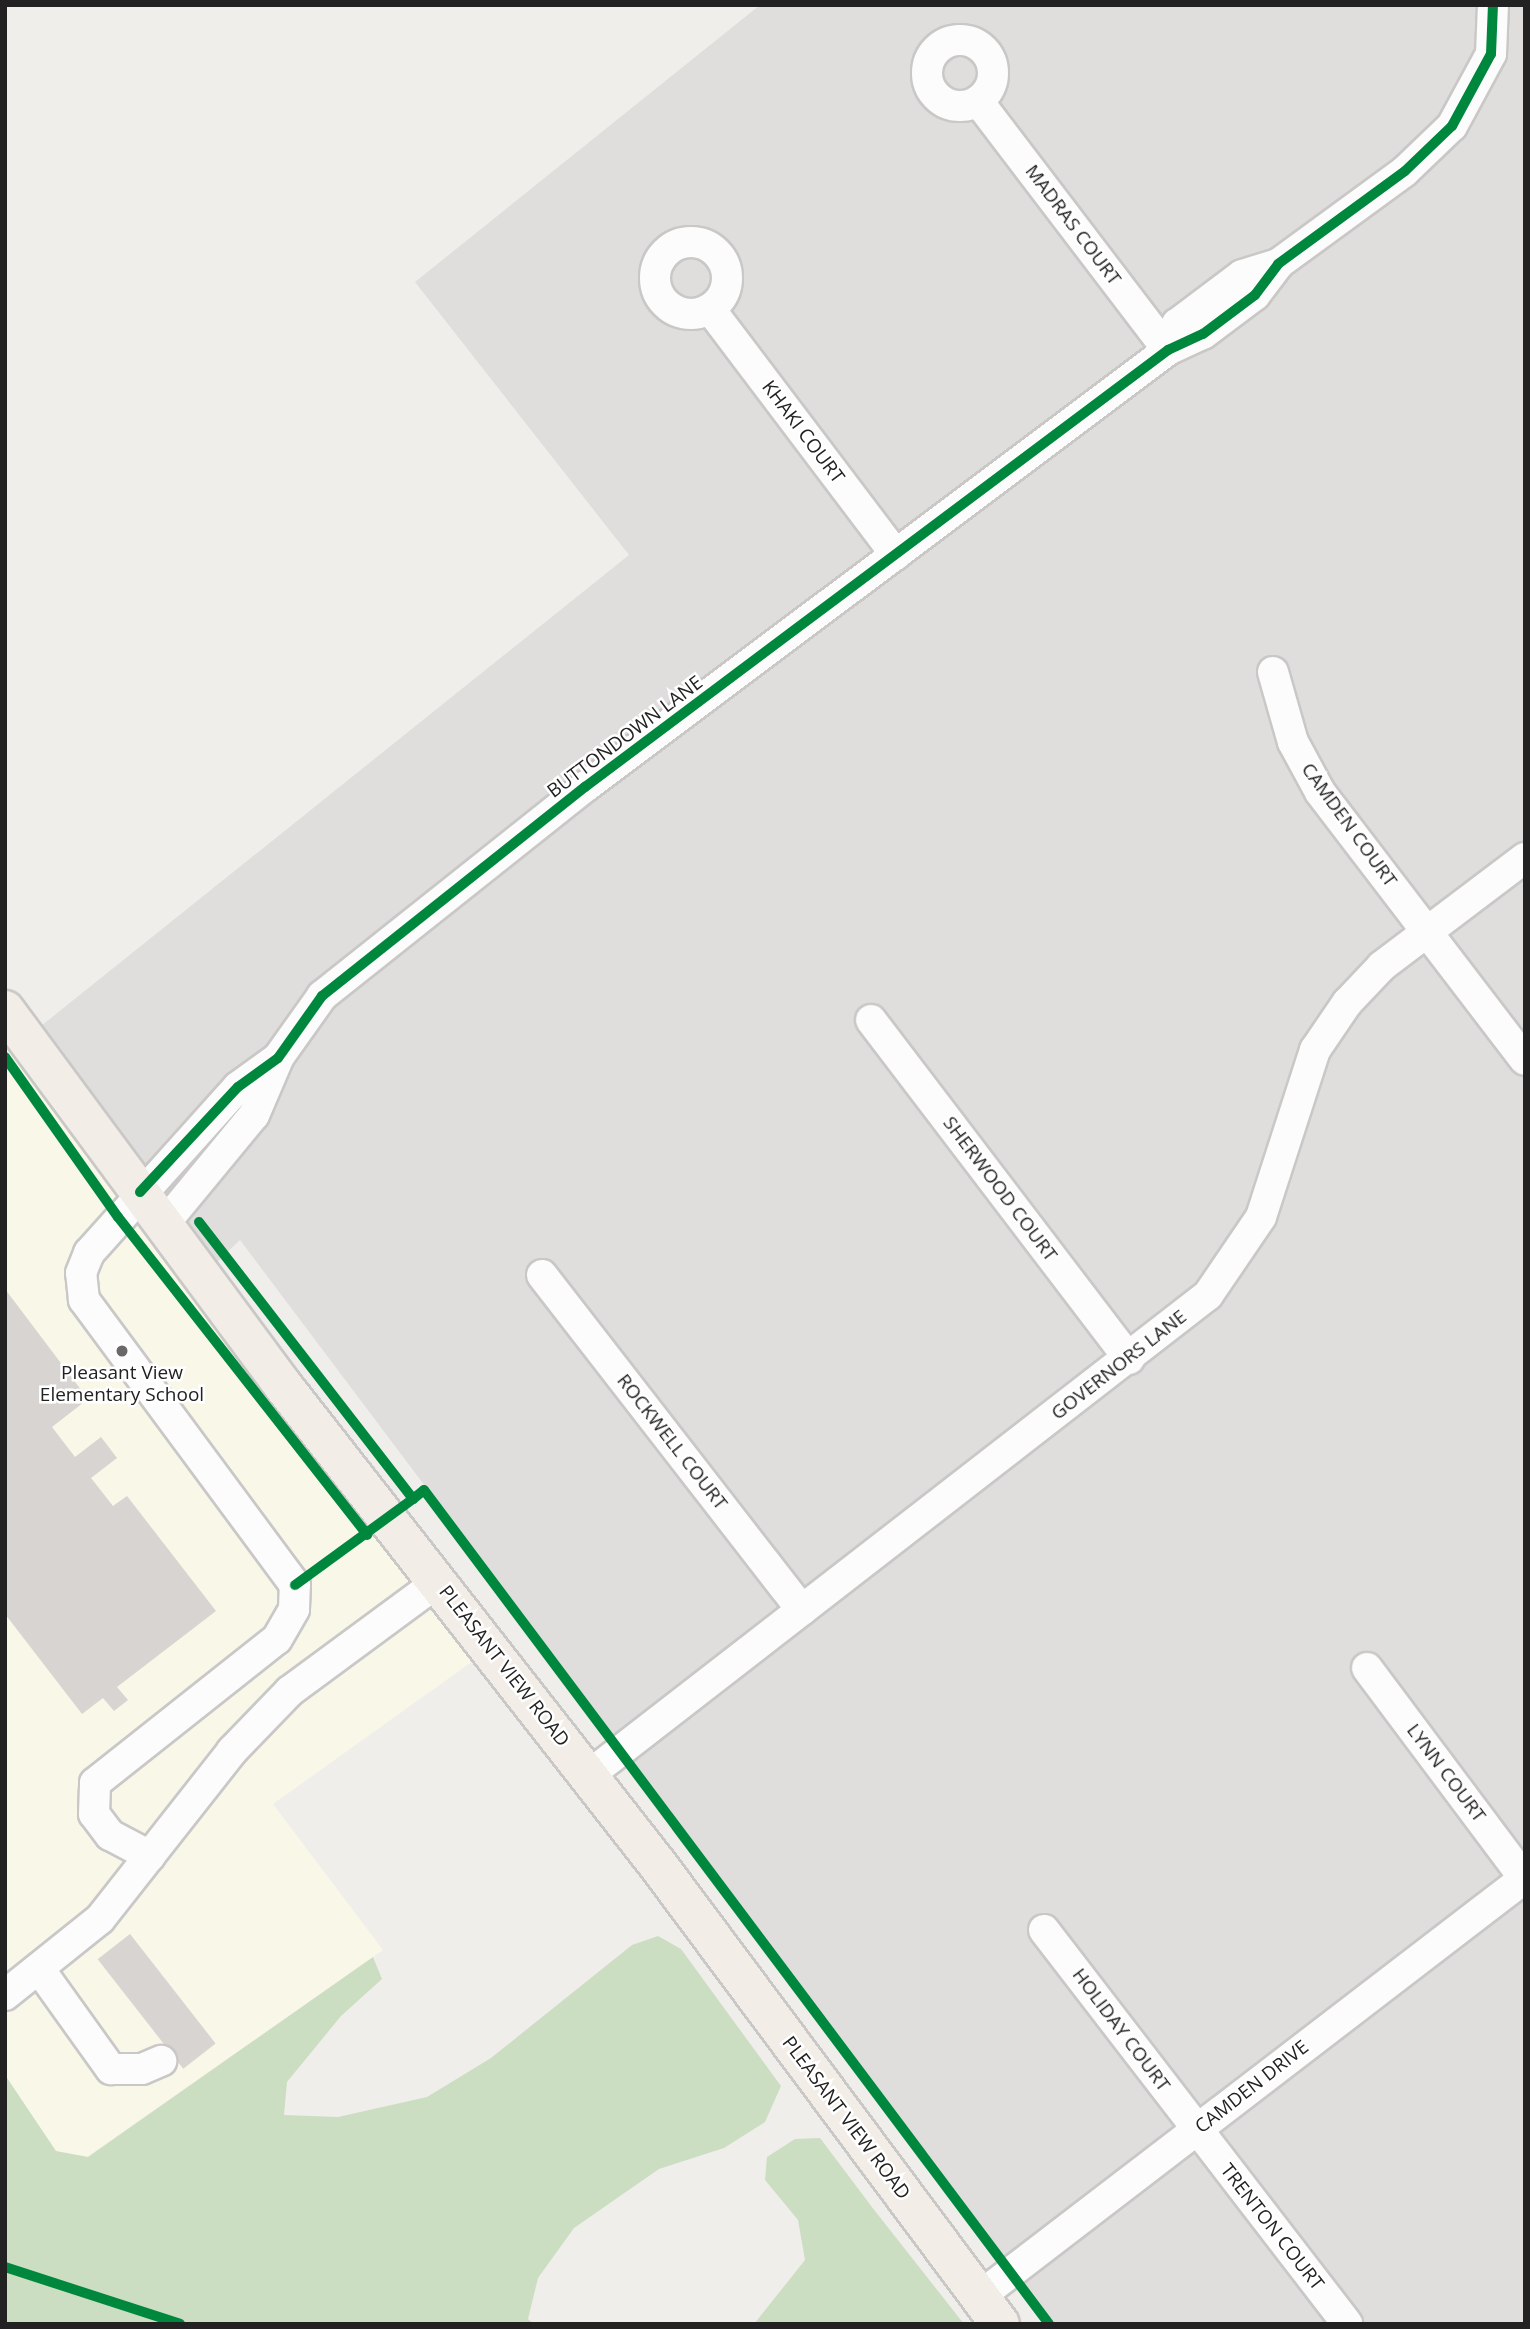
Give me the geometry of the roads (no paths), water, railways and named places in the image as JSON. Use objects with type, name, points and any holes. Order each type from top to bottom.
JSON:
[{"type":"main road","name":"PLEASANT VIEW ROAD","points":[[5,1010],[164,1224],[589,1775],[990,2310]]},
{"type":"street","name":"BUTTONDOWN LANE","points":[[150,1856],[102,1825],[90,1799],[95,1783],[277,1639],[294,1609],[295,1586],[84,1300],[81,1273],[89,1253],[238,1087],[278,1058],[322,996],[585,787],[1168,350],[1203,334],[1255,295],[1278,264],[1405,171],[1452,126],[1491,54],[1493,5]]},
{"type":"street","name":"MADRAS COURT","points":[[978,101],[1168,350]]},
{"type":"street","name":"KHAKI COURT","points":[[710,309],[896,555]]},
{"type":"street","name":"CAMDEN COURT","points":[[1273,672],[1305,768],[1426,931]]},
{"type":"street","name":"GOVERNORS LANE","points":[[589,1775],[1129,1359],[1208,1294],[1241,1253],[1261,1217],[1315,1050],[1347,1003],[1426,931],[1525,858]]},
{"type":"street","points":[[1426,931],[1525,1060]]},
{"type":"street","name":"SHERWOOD COURT","points":[[871,1020],[1129,1359]]},
{"type":"street","points":[[164,1224],[254,1115],[278,1058]]},
{"type":"street","name":"ROCKWELL COURT","points":[[542,1275],[802,1610]]},
{"type":"street","points":[[5,1995],[40,1970],[100,1919],[232,1751],[289,1691],[438,1582]]},
{"type":"street","name":"LYNN COURT","points":[[1367,1668],[1525,1878]]},
{"type":"street","name":"CAMDEN DRIVE","points":[[990,2310],[1197,2129],[1525,1878]]},
{"type":"street","name":"HOLIDAY COURT","points":[[1044,1930],[1197,2129]]},
{"type":"street","points":[[40,1970],[111,2068],[142,2069],[161,2061]]},
{"type":"street","name":"TRENTON COURT","points":[[1197,2129],[1347,2324]]},
{"type":"place","name":"Pleasant View Elementary School","points":[[122,1351]]}]
